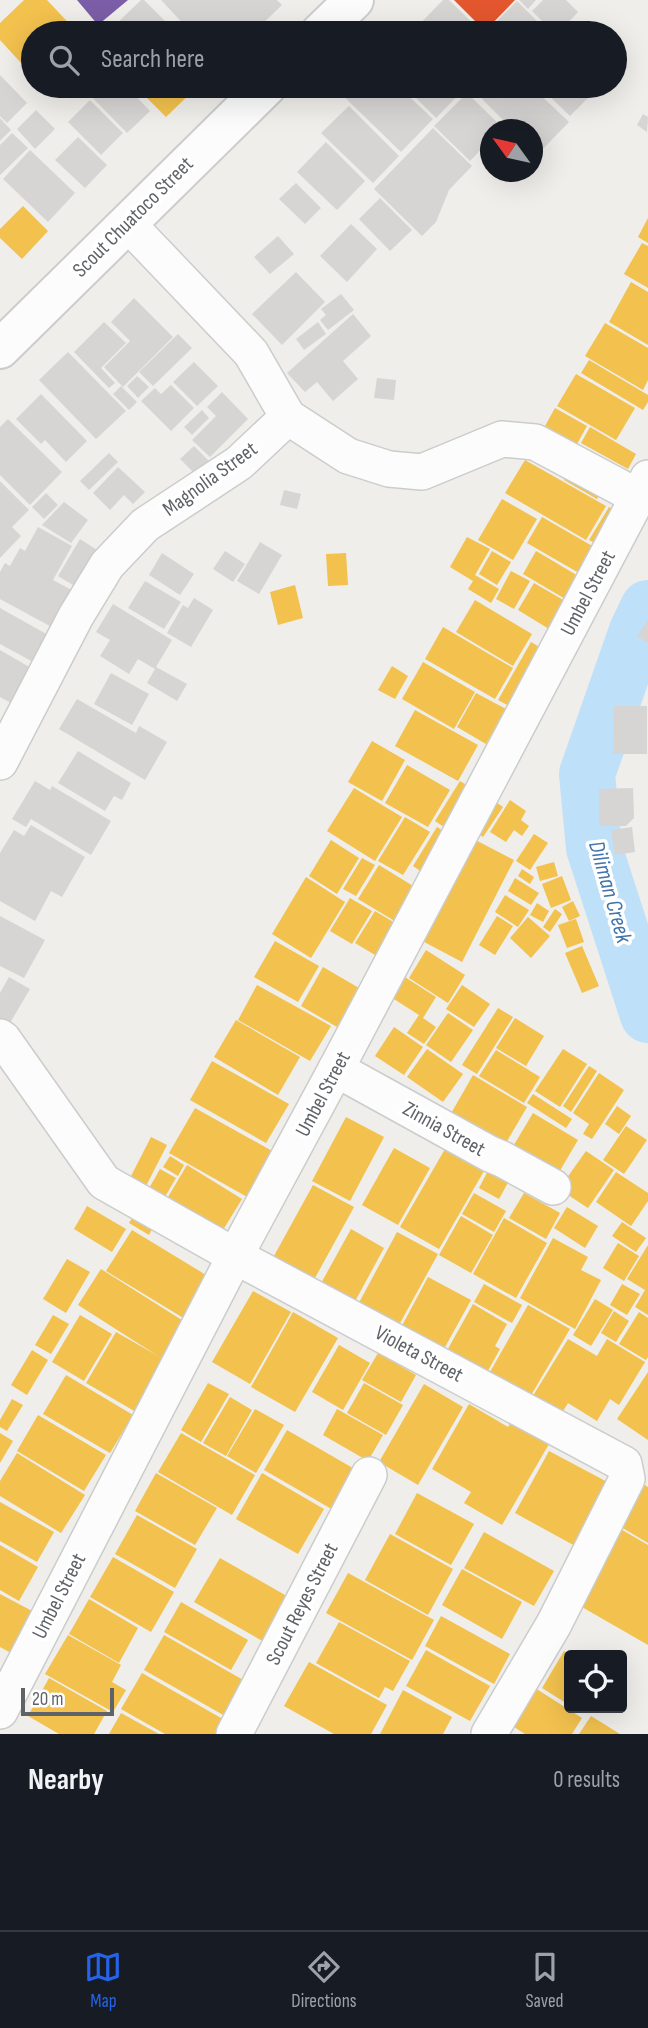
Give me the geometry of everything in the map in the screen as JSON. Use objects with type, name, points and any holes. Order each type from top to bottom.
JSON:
[{"type":"street","points":[[332,21],[354,0]]},
{"type":"street","name":"Scout Chuatoco Street","points":[[0,349],[255,98]]},
{"type":"street","points":[[127,223],[251,353],[288,417],[348,456],[390,470],[422,472],[502,439],[535,442],[643,488]]},
{"type":"street","name":"Magnolia Street","points":[[0,762],[76,616],[107,565],[145,525],[239,463],[288,417]]},
{"type":"street","name":"Umbel Street","points":[[0,1711],[235,1256],[643,488]]},
{"type":"street","name":"Violeta Street","points":[[0,1037],[104,1182],[235,1256],[624,1464],[627,1479],[554,1624],[489,1734]]},
{"type":"street","name":"Zinnia Street","points":[[336,1069],[553,1187]]},
{"type":"street","name":"Scout Reyes Street","points":[[246,1731],[369,1475]]},
{"type":"building: Homes","points":[[24,0],[47,0],[67,21],[21,21],[21,63],[0,40],[0,23]]},
{"type":"building: Homes","points":[[147,98],[186,98],[166,117]]},
{"type":"building: Homes","points":[[23,206],[48,231],[22,259],[0,238],[0,229]]},
{"type":"building: Homes","points":[[648,218],[648,243],[638,237]]},
{"type":"building: Homes","points":[[642,243],[648,246],[648,288],[624,274]]},
{"type":"building: Homes","points":[[631,282],[648,292],[648,345],[609,322]]},
{"type":"building: Homes","points":[[605,323],[648,348],[648,380],[643,390],[585,356]]},
{"type":"building: Homes","points":[[589,360],[648,395],[648,402],[643,410],[581,373]]},
{"type":"building: Homes","points":[[576,374],[635,408],[616,440],[557,406]]},
{"type":"building: Homes","points":[[555,408],[587,426],[577,444],[545,426]]},
{"type":"building: Homes","points":[[590,427],[636,454],[628,469],[581,443]]},
{"type":"building: Homes","points":[[525,460],[606,506],[586,540],[505,493]]},
{"type":"building: Homes","points":[[573,464],[606,483],[597,499],[564,480]]},
{"type":"building: Homes","points":[[502,499],[537,519],[513,560],[478,540]]},
{"type":"building: Homes","points":[[609,507],[616,511],[597,544],[589,540]]},
{"type":"building: Homes","points":[[542,517],[594,547],[579,573],[527,543]]},
{"type":"building: Homes","points":[[467,537],[490,549],[475,575],[499,589],[491,603],[468,589],[473,581],[450,567]]},
{"type":"building: Homes","points":[[492,551],[511,562],[497,585],[479,574]]},
{"type":"building: Homes","points":[[536,551],[580,577],[567,600],[523,574]]},
{"type":"building: Homes","points":[[346,553],[348,585],[328,586],[326,554]]},
{"type":"building: Homes","points":[[511,571],[530,581],[514,609],[496,599]]},
{"type":"building: Homes","points":[[534,583],[565,601],[549,629],[518,610]]},
{"type":"building: Homes","points":[[295,585],[303,618],[278,625],[270,592]]},
{"type":"building: Homes","points":[[475,600],[532,634],[513,666],[456,632]]},
{"type":"building: Homes","points":[[443,627],[513,668],[495,699],[425,659]]},
{"type":"building: Homes","points":[[531,642],[553,655],[520,712],[498,700]]},
{"type":"building: Homes","points":[[423,662],[475,692],[454,729],[402,699]]},
{"type":"building: Homes","points":[[392,666],[408,676],[395,699],[378,690]]},
{"type":"building: Homes","points":[[476,693],[506,709],[486,744],[457,727]]},
{"type":"building: Homes","points":[[415,710],[478,745],[458,781],[395,746]]},
{"type":"building: Homes","points":[[372,741],[405,760],[382,801],[348,782]]},
{"type":"building: Homes","points":[[407,765],[450,790],[428,827],[385,803]]},
{"type":"building: Homes","points":[[460,781],[478,792],[453,833],[435,821]]},
{"type":"building: Homes","points":[[354,788],[402,817],[375,861],[327,831]]},
{"type":"building: Homes","points":[[490,798],[503,807],[483,837],[470,828]]},
{"type":"building: Homes","points":[[510,800],[526,811],[521,820],[529,826],[522,836],[514,830],[506,842],[490,832]]},
{"type":"building: Homes","points":[[405,817],[430,832],[403,875],[378,861]]},
{"type":"building: Homes","points":[[437,827],[451,836],[426,875],[413,866]]},
{"type":"building: Homes","points":[[462,833],[514,860],[462,962],[411,935]]},
{"type":"building: Homes","points":[[534,834],[548,843],[530,870],[516,861]]},
{"type":"building: Homes","points":[[331,840],[359,858],[337,894],[309,876]]},
{"type":"building: Homes","points":[[362,858],[375,865],[356,896],[343,889]]},
{"type":"building: Homes","points":[[554,862],[558,876],[540,881],[536,867]]},
{"type":"building: Homes","points":[[379,865],[418,889],[398,923],[358,899]]},
{"type":"building: Homes","points":[[522,869],[534,877],[530,884],[518,876]]},
{"type":"building: Homes","points":[[562,876],[571,900],[551,908],[542,884]]},
{"type":"building: Homes","points":[[306,877],[345,902],[311,958],[272,934]]},
{"type":"building: Homes","points":[[515,878],[539,893],[531,905],[508,891]]},
{"type":"building: Homes","points":[[505,895],[529,910],[518,927],[495,912]]},
{"type":"building: Homes","points":[[350,898],[372,911],[352,944],[330,931]]},
{"type":"building: Homes","points":[[573,901],[580,916],[569,921],[562,907]]},
{"type":"building: Homes","points":[[537,903],[549,911],[543,922],[530,915]]},
{"type":"building: Homes","points":[[555,909],[562,914],[550,932],[543,927]]},
{"type":"building: Homes","points":[[375,911],[405,929],[385,961],[355,943]]},
{"type":"building: Homes","points":[[497,916],[513,926],[495,955],[479,945]]},
{"type":"building: Homes","points":[[528,917],[550,936],[531,958],[510,938]]},
{"type":"building: Homes","points":[[576,919],[584,942],[567,948],[558,925]]},
{"type":"building: Homes","points":[[275,941],[319,966],[298,1002],[254,977]]},
{"type":"building: Homes","points":[[582,946],[599,986],[582,993],[565,953]]},
{"type":"building: Homes","points":[[426,950],[465,975],[448,1003],[409,978]]},
{"type":"building: Homes","points":[[323,967],[359,988],[337,1027],[301,1006]]},
{"type":"building: Homes","points":[[397,972],[436,997],[423,1018],[436,1027],[424,1044],[407,1033],[419,1015],[383,992]]},
{"type":"building: Homes","points":[[257,985],[331,1026],[310,1061],[238,1020]]},
{"type":"building: Homes","points":[[462,985],[490,1004],[474,1027],[446,1009]]},
{"type":"building: Homes","points":[[498,1008],[513,1017],[477,1074],[462,1065]]},
{"type":"building: Homes","points":[[448,1013],[473,1030],[451,1062],[426,1045]]},
{"type":"building: Homes","points":[[515,1018],[544,1036],[526,1066],[496,1048]]},
{"type":"building: Homes","points":[[236,1020],[300,1057],[278,1095],[214,1057]]},
{"type":"building: Homes","points":[[394,1027],[423,1047],[404,1075],[375,1056]]},
{"type":"building: Homes","points":[[427,1049],[463,1074],[443,1102],[407,1077]]},
{"type":"building: Homes","points":[[563,1049],[587,1064],[560,1107],[535,1091]]},
{"type":"building: Homes","points":[[496,1050],[540,1077],[524,1103],[479,1076]]},
{"type":"building: Homes","points":[[212,1061],[289,1104],[266,1143],[190,1100]]},
{"type":"building: Homes","points":[[589,1066],[597,1071],[571,1112],[563,1106]]},
{"type":"building: Homes","points":[[599,1073],[624,1090],[592,1139],[583,1134],[589,1124],[573,1113]]},
{"type":"building: Homes","points":[[473,1075],[527,1107],[499,1155],[445,1124]]},
{"type":"building: Homes","points":[[533,1094],[572,1119],[566,1128],[527,1103]]},
{"type":"building: Homes","points":[[617,1106],[631,1116],[619,1134],[605,1124]]},
{"type":"building: Homes","points":[[195,1108],[274,1152],[249,1198],[169,1153]]},
{"type":"building: Homes","points":[[533,1113],[578,1140],[552,1184],[506,1158]]},
{"type":"building: Homes","points":[[346,1117],[384,1137],[350,1201],[312,1181]]},
{"type":"building: Homes","points":[[626,1126],[647,1140],[624,1174],[603,1160]]},
{"type":"building: Homes","points":[[151,1137],[167,1145],[146,1186],[130,1178]]},
{"type":"building: Homes","points":[[394,1148],[430,1168],[398,1225],[362,1205]]},
{"type":"building: Homes","points":[[445,1149],[484,1171],[439,1249],[400,1227]]},
{"type":"building: Homes","points":[[586,1151],[614,1170],[588,1208],[559,1189]]},
{"type":"building: Homes","points":[[170,1156],[184,1165],[178,1176],[163,1167]]},
{"type":"building: Homes","points":[[187,1165],[242,1199],[223,1230],[168,1197]]},
{"type":"building: Homes","points":[[490,1167],[510,1179],[499,1199],[479,1188]]},
{"type":"building: Homes","points":[[160,1169],[176,1178],[162,1202],[147,1192]]},
{"type":"building: Homes","points":[[616,1172],[648,1193],[648,1201],[631,1226],[596,1202]]},
{"type":"building: Homes","points":[[313,1185],[354,1207],[310,1287],[269,1265]]},
{"type":"building: Homes","points":[[474,1193],[506,1211],[494,1232],[462,1214]]},
{"type":"building: Homes","points":[[524,1193],[560,1213],[546,1239],[509,1218]]},
{"type":"building: Homes","points":[[87,1206],[126,1229],[112,1252],[74,1229]]},
{"type":"building: Homes","points":[[567,1207],[598,1226],[585,1248],[554,1228]]},
{"type":"building: Homes","points":[[135,1213],[154,1225],[149,1235],[129,1223]]},
{"type":"building: Homes","points":[[461,1216],[493,1235],[471,1273],[439,1255]]},
{"type":"building: Homes","points":[[504,1218],[547,1243],[516,1298],[473,1274]]},
{"type":"building: Homes","points":[[622,1222],[646,1238],[636,1252],[612,1236]]},
{"type":"building: Homes","points":[[351,1229],[384,1248],[353,1305],[319,1287]]},
{"type":"building: Homes","points":[[132,1230],[211,1278],[185,1319],[106,1271]]},
{"type":"building: Homes","points":[[397,1232],[438,1254],[394,1334],[354,1312]]},
{"type":"building: Homes","points":[[553,1238],[588,1257],[581,1270],[601,1280],[575,1329],[520,1298]]},
{"type":"building: Homes","points":[[618,1243],[639,1256],[624,1281],[603,1268]]},
{"type":"building: Homes","points":[[648,1245],[648,1315],[635,1307],[645,1290],[627,1279]]},
{"type":"building: Homes","points":[[67,1259],[90,1272],[66,1313],[43,1299]]},
{"type":"building: Homes","points":[[101,1269],[185,1322],[162,1359],[166,1361],[136,1412],[86,1383],[116,1332],[158,1356],[78,1305]]},
{"type":"building: Homes","points":[[428,1277],[471,1300],[439,1358],[397,1335]]},
{"type":"building: Homes","points":[[484,1284],[522,1305],[512,1323],[474,1302]]},
{"type":"building: Homes","points":[[622,1284],[640,1294],[627,1315],[610,1305]]},
{"type":"building: Homes","points":[[253,1291],[291,1312],[250,1384],[212,1362]]},
{"type":"building: Homes","points":[[595,1299],[613,1310],[591,1346],[573,1335]]},
{"type":"building: Homes","points":[[473,1304],[507,1324],[495,1346],[500,1349],[484,1378],[444,1356]]},
{"type":"building: Homes","points":[[528,1305],[570,1329],[530,1397],[482,1386]]},
{"type":"building: Homes","points":[[614,1311],[629,1321],[616,1342],[601,1333]]},
{"type":"building: Homes","points":[[293,1312],[338,1338],[295,1412],[251,1387]]},
{"type":"building: Homes","points":[[639,1312],[648,1318],[646,1360],[619,1344]]},
{"type":"building: Homes","points":[[53,1315],[69,1324],[51,1354],[35,1345]]},
{"type":"building: Homes","points":[[80,1315],[112,1334],[84,1381],[52,1362]]},
{"type":"building: Homes","points":[[568,1339],[597,1356],[607,1339],[645,1362],[619,1405],[610,1399],[597,1421],[568,1403],[560,1416],[531,1399]]},
{"type":"building: Homes","points":[[339,1345],[370,1363],[343,1410],[312,1392]]},
{"type":"building: Homes","points":[[32,1350],[48,1360],[27,1395],[11,1385]]},
{"type":"building: Homes","points":[[378,1353],[416,1375],[401,1402],[362,1380]]},
{"type":"building: Homes","points":[[648,1372],[648,1440],[617,1419]]},
{"type":"building: Homes","points":[[66,1375],[133,1415],[110,1453],[43,1414]]},
{"type":"building: Homes","points":[[208,1383],[229,1394],[201,1442],[181,1430]]},
{"type":"building: Homes","points":[[364,1383],[403,1405],[386,1435],[347,1413]]},
{"type":"building: Homes","points":[[424,1384],[463,1407],[418,1485],[379,1462]]},
{"type":"building: Homes","points":[[230,1397],[252,1410],[226,1456],[203,1443]]},
{"type":"building: Homes","points":[[12,1399],[23,1405],[7,1431],[0,1427],[0,1420]]},
{"type":"building: Homes","points":[[469,1404],[508,1427],[511,1422],[549,1444],[502,1525],[464,1503],[471,1492],[432,1469]]},
{"type":"building: Homes","points":[[255,1409],[284,1425],[256,1473],[227,1456]]},
{"type":"building: Homes","points":[[337,1409],[383,1435],[368,1461],[323,1435]]},
{"type":"building: Homes","points":[[38,1415],[106,1455],[84,1491],[17,1451]]},
{"type":"building: Homes","points":[[287,1430],[358,1471],[335,1511],[264,1470]]},
{"type":"building: Homes","points":[[0,1433],[13,1441],[0,1463]]},
{"type":"building: Homes","points":[[181,1433],[255,1475],[232,1515],[158,1472]]},
{"type":"building: Homes","points":[[549,1451],[611,1484],[577,1547],[515,1513]]},
{"type":"building: Homes","points":[[17,1453],[85,1495],[61,1533],[0,1496],[0,1481]]},
{"type":"building: Homes","points":[[156,1473],[217,1508],[195,1545],[135,1511]]},
{"type":"building: Homes","points":[[262,1473],[324,1509],[298,1554],[236,1519]]},
{"type":"building: Homes","points":[[641,1483],[648,1487],[648,1543],[616,1524]]},
{"type":"building: Homes","points":[[417,1493],[474,1524],[451,1565],[395,1534]]},
{"type":"building: Homes","points":[[0,1502],[54,1532],[37,1562],[0,1541]]},
{"type":"building: Homes","points":[[137,1515],[197,1549],[175,1588],[115,1554]]},
{"type":"building: Homes","points":[[619,1528],[648,1545],[648,1645],[575,1603]]},
{"type":"building: Homes","points":[[484,1532],[554,1571],[534,1606],[464,1568]]},
{"type":"building: Homes","points":[[390,1534],[453,1569],[428,1615],[365,1580]]},
{"type":"building: Homes","points":[[0,1545],[38,1567],[19,1601],[0,1590]]},
{"type":"building: Homes","points":[[113,1557],[174,1592],[151,1632],[90,1597]]},
{"type":"building: Homes","points":[[220,1558],[292,1599],[266,1643],[194,1602]]},
{"type":"building: Homes","points":[[462,1569],[522,1602],[502,1639],[442,1605]]},
{"type":"building: Homes","points":[[348,1573],[434,1620],[412,1660],[326,1613]]},
{"type":"building: Homes","points":[[0,1594],[34,1612],[11,1653],[0,1647]]},
{"type":"building: Homes","points":[[89,1599],[138,1628],[119,1663],[69,1634]]},
{"type":"building: Homes","points":[[181,1602],[248,1640],[231,1670],[164,1632]]},
{"type":"building: Homes","points":[[441,1616],[510,1654],[494,1684],[425,1646]]},
{"type":"building: Homes","points":[[339,1622],[410,1661],[393,1691],[385,1687],[379,1698],[316,1663]]},
{"type":"building: Homes","points":[[68,1635],[121,1665],[112,1682],[126,1690],[113,1712],[45,1674]]},
{"type":"building: Homes","points":[[164,1635],[245,1681],[225,1716],[144,1670]]},
{"type":"building: Homes","points":[[426,1650],[490,1686],[470,1721],[406,1686]]},
{"type":"building: Homes","points":[[564,1651],[564,1702],[542,1688]]},
{"type":"building: Homes","points":[[309,1662],[387,1705],[371,1734],[334,1734],[284,1706]]},
{"type":"building: Homes","points":[[142,1673],[228,1722],[221,1734],[165,1734],[121,1709]]},
{"type":"building: Homes","points":[[49,1678],[107,1711],[94,1734],[59,1734],[28,1716]]},
{"type":"building: Homes","points":[[535,1688],[564,1707],[564,1713],[574,1713],[582,1718],[572,1734],[525,1734],[511,1725]]},
{"type":"building: Homes","points":[[403,1690],[452,1717],[443,1734],[380,1734]]},
{"type":"building: Homes","points":[[121,1713],[159,1734],[109,1734]]},
{"type":"building: Homes","points":[[591,1716],[620,1734],[579,1734]]},
{"type":"building: Shops","points":[[454,0],[515,0],[495,21],[475,21]]},
{"type":"building: Offices","points":[[77,0],[128,0],[103,21],[95,21]]},
{"type":"building: Other","points":[[144,0],[165,21],[119,21]]},
{"type":"building: Other","points":[[161,0],[277,0],[282,5],[265,21],[181,21]]},
{"type":"building: Other","points":[[443,0],[449,0],[471,21],[423,21]]},
{"type":"building: Other","points":[[519,0],[536,0],[528,9]]},
{"type":"building: Other","points":[[543,0],[566,0],[578,12],[569,21],[542,21],[532,11]]},
{"type":"building: Other","points":[[517,1],[537,21],[497,21]]},
{"type":"building: Other","points":[[0,75],[27,103],[7,123],[0,116]]},
{"type":"building: Other","points":[[93,98],[138,98],[150,111],[127,133]]},
{"type":"building: Other","points":[[345,98],[411,98],[433,119],[401,152]]},
{"type":"building: Other","points":[[416,98],[455,98],[436,118]]},
{"type":"building: Other","points":[[462,98],[472,98],[494,119],[480,119],[480,150],[470,161],[434,126]]},
{"type":"building: Other","points":[[483,98],[544,98],[569,122],[543,149],[543,119],[502,119]]},
{"type":"building: Other","points":[[551,98],[588,98],[570,116]]},
{"type":"building: Other","points":[[90,100],[123,133],[101,155],[68,122]]},
{"type":"building: Other","points":[[349,106],[399,156],[373,183],[321,133]]},
{"type":"building: Other","points":[[36,110],[55,129],[35,149],[17,129]]},
{"type":"building: Other","points":[[643,114],[648,117],[647,132],[637,125]]},
{"type":"building: Other","points":[[0,118],[11,130],[0,141]]},
{"type":"building: Other","points":[[433,128],[472,166],[449,190],[436,222],[422,236],[374,189]]},
{"type":"building: Other","points":[[12,133],[28,148],[0,175],[0,145]]},
{"type":"building: Other","points":[[78,137],[107,165],[85,188],[55,160]]},
{"type":"building: Other","points":[[326,142],[365,181],[337,210],[297,172]]},
{"type":"building: Other","points":[[30,150],[75,193],[48,222],[3,179]]},
{"type":"building: Other","points":[[296,183],[321,208],[305,224],[279,199]]},
{"type":"building: Other","points":[[380,198],[412,230],[390,251],[359,219]]},
{"type":"building: Other","points":[[351,224],[377,249],[347,282],[320,256]]},
{"type":"building: Other","points":[[278,236],[294,254],[270,274],[254,257]]},
{"type":"building: Other","points":[[296,272],[325,302],[282,345],[252,314]]},
{"type":"building: Other","points":[[341,294],[354,310],[328,330],[320,320],[326,315],[321,309]]},
{"type":"building: Other","points":[[134,298],[173,337],[123,387],[104,367],[130,341],[111,322]]},
{"type":"building: Other","points":[[353,314],[371,336],[343,361],[358,379],[333,401],[317,382],[305,392],[287,373]]},
{"type":"building: Other","points":[[104,322],[126,343],[101,368],[115,383],[109,388],[74,352]]},
{"type":"building: Other","points":[[318,322],[326,334],[304,350],[296,339]]},
{"type":"building: Other","points":[[178,334],[192,348],[153,386],[139,372]]},
{"type":"building: Other","points":[[68,352],[126,411],[96,439],[39,380]]},
{"type":"building: Other","points":[[194,362],[218,386],[197,406],[173,382]]},
{"type":"building: Other","points":[[137,376],[149,387],[138,398],[127,386]]},
{"type":"building: Other","points":[[377,378],[396,380],[394,400],[374,398]]},
{"type":"building: Other","points":[[171,385],[194,408],[171,431],[141,401],[155,388],[161,394]]},
{"type":"building: Other","points":[[121,386],[137,402],[129,410],[113,394]]},
{"type":"building: Other","points":[[222,392],[248,419],[210,457],[192,440],[216,416],[207,407]]},
{"type":"building: Other","points":[[41,394],[87,441],[66,462],[45,440],[41,444],[16,419]]},
{"type":"building: Other","points":[[202,410],[209,418],[192,435],[184,427]]},
{"type":"building: Other","points":[[8,419],[62,472],[30,505],[0,475],[0,427]]},
{"type":"building: Other","points":[[194,446],[210,462],[196,475],[180,459]]},
{"type":"building: Other","points":[[109,453],[118,462],[89,490],[80,481]]},
{"type":"building: Other","points":[[118,467],[145,492],[133,504],[124,495],[110,510],[93,493]]},
{"type":"building: Other","points":[[0,481],[29,510],[12,527],[21,536],[0,558]]},
{"type":"building: Other","points":[[284,490],[301,494],[297,509],[280,505]]},
{"type":"building: Other","points":[[46,493],[58,505],[44,519],[32,507]]},
{"type":"building: Other","points":[[64,502],[88,520],[71,543],[42,525]]},
{"type":"building: Other","points":[[38,527],[72,546],[53,580],[79,594],[59,631],[0,599],[0,572],[5,563],[10,566],[20,548],[25,551]]},
{"type":"building: Other","points":[[80,539],[105,555],[83,591],[58,576]]},
{"type":"building: Other","points":[[260,542],[282,555],[259,594],[237,581]]},
{"type":"building: Other","points":[[225,551],[245,564],[233,582],[213,569]]},
{"type":"building: Other","points":[[162,553],[194,574],[180,595],[149,575]]},
{"type":"building: Other","points":[[145,581],[181,602],[164,629],[128,608]]},
{"type":"building: Other","points":[[194,598],[213,610],[191,647],[167,633],[183,605],[188,608]]},
{"type":"building: Other","points":[[113,604],[172,640],[156,667],[187,684],[177,701],[147,683],[155,669],[138,659],[129,674],[100,656],[110,640],[96,632]]},
{"type":"building: Other","points":[[0,608],[50,636],[35,663],[0,644]]},
{"type":"building: Other","points":[[648,620],[648,643],[637,636]]},
{"type":"building: Other","points":[[0,650],[31,668],[11,703],[0,697]]},
{"type":"building: Other","points":[[111,673],[149,694],[132,725],[94,704]]},
{"type":"building: Other","points":[[77,699],[136,733],[139,726],[167,742],[145,780],[59,729]]},
{"type":"building: Other","points":[[614,706],[647,706],[647,754],[613,754]]},
{"type":"building: Other","points":[[78,751],[131,783],[122,800],[114,796],[105,811],[58,783]]},
{"type":"building: Other","points":[[35,781],[50,790],[52,786],[111,821],[91,855],[31,819],[26,827],[12,819]]},
{"type":"building: Other","points":[[633,788],[634,818],[626,826],[599,826],[599,789]]},
{"type":"building: Other","points":[[31,825],[85,857],[62,897],[51,891],[35,921],[0,901],[0,853],[14,830],[24,836]]},
{"type":"building: Other","points":[[632,827],[635,852],[615,855],[611,830]]},
{"type":"building: Other","points":[[0,916],[45,940],[24,978],[0,966]]},
{"type":"building: Other","points":[[9,977],[30,989],[7,1028],[0,1023],[0,993]]},
{"type":"waterway","name":"Diliman Creek","points":[[648,608],[637,631],[587,774],[594,848],[648,1015]]}]
